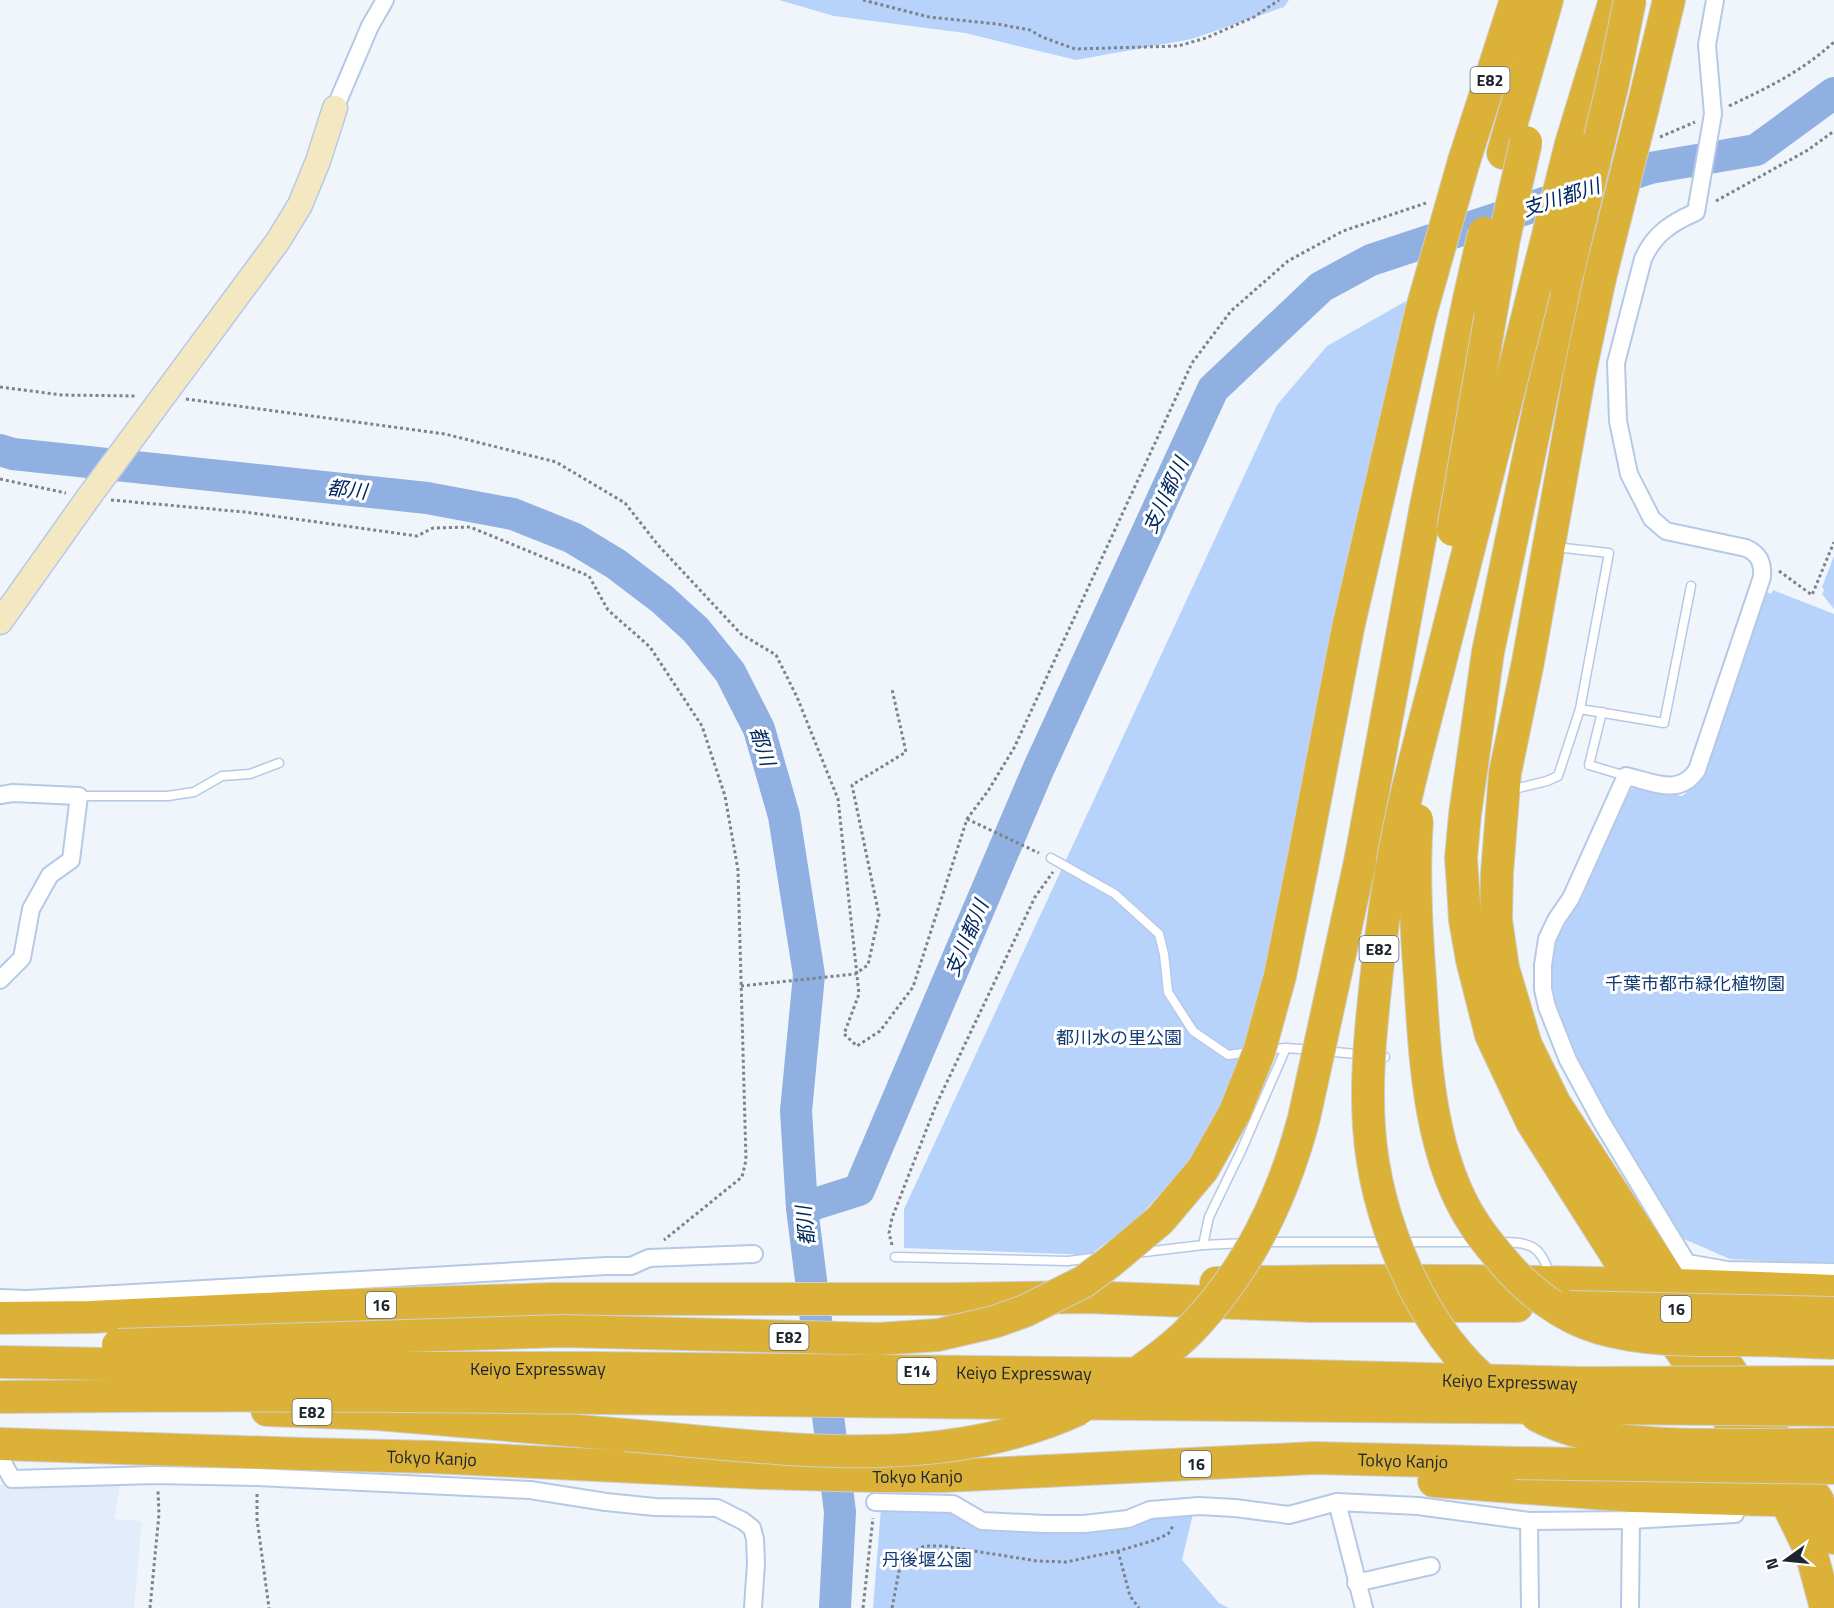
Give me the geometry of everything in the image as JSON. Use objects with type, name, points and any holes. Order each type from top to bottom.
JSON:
[{"type":"highway","name":"E82","points":[[0,1350],[267,1339],[562,1331],[878,1339],[938,1335],[994,1322],[1025,1311],[1083,1282],[1160,1220],[1203,1169],[1235,1112],[1259,1052],[1280,976],[1348,628],[1421,312],[1464,161],[1516,0]]},
{"type":"highway","name":"E82","points":[[1547,0],[1514,147],[1504,239],[1461,481],[1429,682],[1420,767],[1416,839],[1416,926],[1425,1055],[1438,1131],[1447,1165],[1459,1196],[1474,1224],[1509,1269],[1527,1287],[1572,1317],[1597,1327],[1651,1338],[1834,1343]]},
{"type":"highway","name":"E82","points":[[0,1397],[30,1405],[377,1414],[840,1452],[887,1452],[950,1446],[1034,1427],[1095,1402],[1171,1348],[1196,1324],[1238,1270],[1261,1231],[1282,1188],[1294,1155],[1360,862],[1426,506],[1469,299],[1514,147],[1563,0]]},
{"type":"highway","name":"E82","points":[[1616,0],[1571,144],[1491,453],[1403,810],[1382,927],[1372,1015],[1368,1080],[1369,1128],[1373,1156],[1391,1231],[1425,1309],[1462,1359],[1488,1384],[1515,1404],[1540,1418],[1620,1441],[1682,1445],[1834,1444]]},
{"type":"highway","points":[[1630,0],[1613,83],[1565,284],[1488,652],[1464,814],[1461,858],[1465,920],[1478,987],[1491,1035],[1532,1122],[1634,1283],[1786,1501],[1811,1552],[1826,1608]]},
{"type":"highway","points":[[1669,0],[1600,278],[1580,372],[1503,791],[1496,920],[1503,968],[1526,1045],[1555,1104],[1680,1274],[1826,1501],[1834,1538]]},
{"type":"highway","points":[[1088,1297],[1126,1287],[1182,1283],[1311,1281],[1634,1283],[1680,1274],[1834,1290]]},
{"type":"highway","name":"16","points":[[0,1318],[553,1299],[1088,1297],[1311,1306],[1517,1306],[1834,1313]]},
{"type":"highway","name":"Keiyo Expressway","points":[[0,1362],[325,1368],[592,1368],[1266,1375],[1582,1383],[1834,1382]]},
{"type":"highway","name":"Keiyo Expressway","points":[[0,1397],[138,1395],[592,1397],[1043,1404],[1834,1410]]},
{"type":"highway","name":"Tokyo Kanjo","points":[[0,1444],[433,1457],[761,1473],[875,1489],[945,1476],[1314,1458],[1834,1468]]},
{"type":"highway","points":[[945,1476],[996,1483],[1099,1486],[1353,1474],[1634,1496],[1826,1501]]},
{"type":"street","points":[[0,622],[88,498],[256,272],[300,205],[318,161],[335,108],[370,26],[385,0]]},
{"type":"street","points":[[1715,0],[1707,45],[1713,114],[1696,212],[1679,220],[1650,243],[1643,259],[1616,363],[1618,421],[1629,474],[1652,519],[1666,531],[1746,548],[1755,553],[1763,568],[1760,587],[1697,770],[1690,780],[1675,787],[1626,776],[1571,898],[1556,920],[1547,939],[1543,965],[1543,989],[1546,1007],[1568,1060],[1680,1274],[1727,1270],[1834,1272]]},
{"type":"street","points":[[0,795],[13,793],[79,796],[71,860],[50,875],[31,909],[22,958],[0,980]]},
{"type":"street","points":[[0,1298],[27,1299],[631,1266],[649,1258],[754,1254]]},
{"type":"street","points":[[0,1457],[6,1478],[156,1475],[257,1477],[530,1490],[655,1507],[717,1508],[752,1528],[756,1563],[753,1608]]},
{"type":"street","points":[[875,1489],[953,1504],[982,1521],[1045,1524],[1084,1524],[1128,1519],[1150,1510],[1199,1506],[1289,1515],[1337,1502],[1418,1506],[1529,1521],[1631,1520],[1736,1514],[1740,1500]]},
{"type":"street","points":[[1337,1502],[1364,1608]]},
{"type":"street","points":[[1630,1608],[1631,1520]]},
{"type":"street","points":[[1529,1521],[1530,1608]]},
{"type":"street","points":[[1356,1583],[1431,1566]]},
{"type":"lane","points":[[1503,791],[1547,782],[1558,776],[1580,709],[1609,553],[1549,546]]},
{"type":"lane","points":[[1580,709],[1664,723],[1691,586]]},
{"type":"lane","points":[[1602,712],[1589,765],[1626,776]]},
{"type":"lane","points":[[79,796],[120,798],[168,796],[194,792],[222,776],[250,774],[279,763]]},
{"type":"lane","points":[[1051,858],[1116,894],[1159,934],[1164,954],[1168,992],[1192,1031],[1228,1055],[1286,1047],[1385,1058]]},
{"type":"lane","points":[[1203,1245],[1209,1217],[1286,1047]]},
{"type":"lane","points":[[895,1257],[1068,1261],[1203,1245],[1281,1242],[1522,1242],[1539,1251],[1546,1261],[1551,1283]]},
{"type":"path","points":[[863,0],[929,17],[1030,30],[1042,37],[1076,49],[1178,46],[1206,38],[1254,17],[1279,0]]},
{"type":"path","points":[[1654,138],[1713,114],[1788,77],[1815,59],[1834,42]]},
{"type":"path","points":[[1696,212],[1808,150],[1834,131]]},
{"type":"path","points":[[0,387],[62,395],[112,397],[164,395],[445,434],[556,462],[625,503],[658,545],[741,634],[776,655],[797,697],[838,799],[858,994],[844,1034],[857,1046],[880,1031],[913,987],[967,819],[988,791],[1014,748],[1192,363],[1231,311],[1288,261],[1343,231],[1433,201]]},
{"type":"path","points":[[0,479],[88,498],[245,512],[417,536],[433,528],[470,527],[589,576],[608,610],[650,647],[702,726],[725,796],[738,870],[746,1160],[742,1177],[631,1266]]},
{"type":"path","points":[[1763,568],[1774,568],[1812,595],[1834,542]]},
{"type":"path","points":[[741,986],[855,974],[868,965],[879,915],[852,785],[906,752],[892,689]]},
{"type":"path","points":[[967,819],[1051,858]]},
{"type":"path","points":[[895,1257],[889,1233],[892,1218],[936,1105],[1035,897],[1059,863]]},
{"type":"path","points":[[150,1608],[159,1514],[156,1475]]},
{"type":"path","points":[[257,1477],[257,1520],[269,1608]]},
{"type":"path","points":[[863,1608],[875,1489]]},
{"type":"path","points":[[892,1608],[900,1566],[905,1557],[924,1546],[943,1546],[1037,1562],[1066,1562],[1118,1551],[1168,1534],[1173,1526],[1177,1508]]},
{"type":"path","points":[[1118,1551],[1130,1596],[1139,1608]]},
{"type":"shaded area","points":[[121,1482],[114,1519],[142,1521],[134,1608],[0,1608],[0,1485]]},
{"type":"green space","points":[[779,0],[1289,0],[1284,7],[1192,39],[1076,60],[965,33],[834,16]]},
{"type":"green space","name":"都川水の里公園","points":[[1406,301],[1258,1011],[1232,1088],[1192,1159],[1137,1219],[1090,1255],[904,1248],[904,1209],[1277,405],[1327,346]]},
{"type":"green space","points":[[1834,556],[1834,609],[1822,594],[1824,590],[1822,587]]},
{"type":"green space","name":"千葉市都市緑化植物園","points":[[1763,590],[1771,594],[1773,590],[1834,614],[1834,1264],[1730,1259],[1677,1236],[1572,1051],[1555,1012],[1551,960],[1557,938],[1583,896],[1631,789],[1638,787],[1682,796],[1686,793]]},
{"type":"green space","name":"丹後堰公園","points":[[881,1508],[957,1512],[1074,1529],[1193,1514],[1182,1560],[1219,1603],[1229,1608],[873,1608]]},
{"type":"waterway","name":"支川都川","points":[[802,1208],[859,1190],[1038,770],[1213,389],[1321,287],[1371,260],[1650,168],[1756,150],[1834,93]]},
{"type":"waterway","name":"都川","points":[[0,450],[13,454],[427,498],[513,514],[573,538],[616,564],[662,599],[696,630],[730,672],[759,729],[784,816],[809,975],[796,1111],[802,1208],[840,1512],[835,1608]]}]
